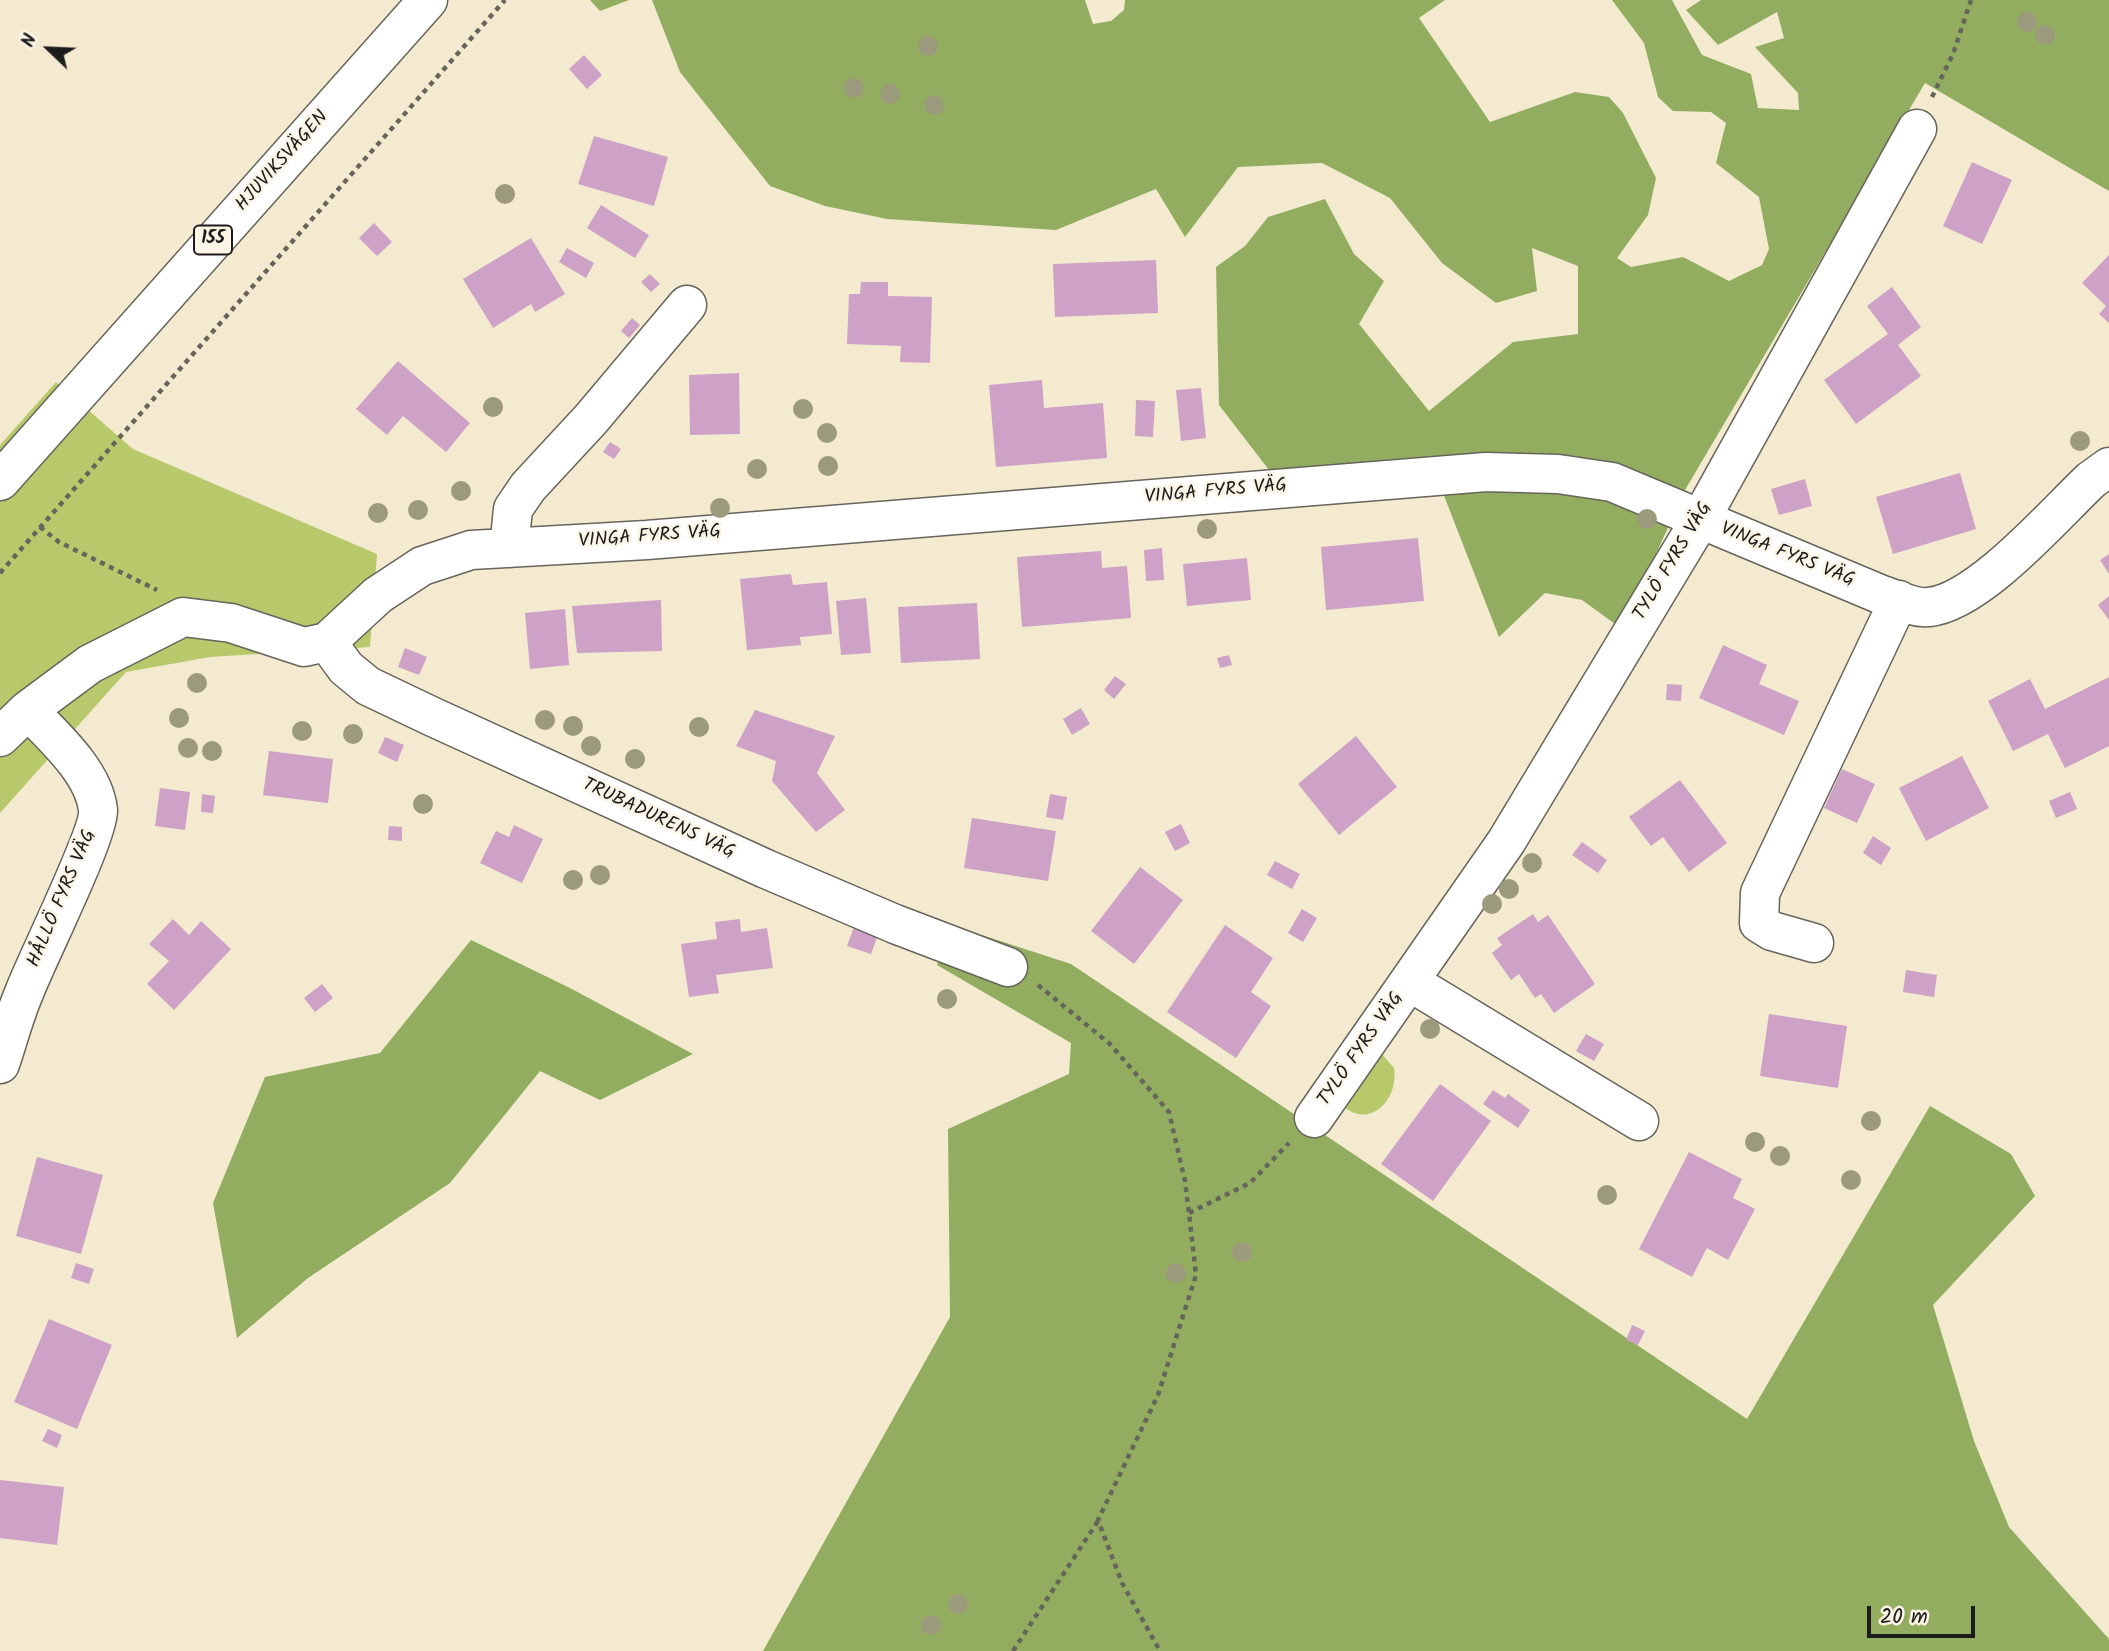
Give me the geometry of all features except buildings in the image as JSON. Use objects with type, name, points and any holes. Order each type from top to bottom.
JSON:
[{"type":"street","name":"HJUVIKSVÄGEN","points":[[0,481],[428,0]]},
{"type":"street","name":"TYLÖ FYRS VÄG","points":[[1314,1118],[1494,862],[1700,520],[1917,129]]},
{"type":"street","points":[[509,548],[513,509],[528,487],[591,419],[687,304]]},
{"type":"street","name":"VINGA FYRS VÄG","points":[[327,642],[378,595],[422,566],[471,550],[647,540],[1486,472],[1558,474],[1612,482],[1899,600],[1926,608],[1946,603],[1981,584],[2109,467]]},
{"type":"street","points":[[1814,943],[1772,932],[1759,923],[1760,893],[1899,600]]},
{"type":"street","points":[[0,737],[28,710],[90,664],[183,617],[231,624],[304,648],[327,642]]},
{"type":"street","name":"TRUBADURENS VÄG","points":[[327,642],[346,668],[368,686],[766,869],[895,924],[1008,967]]},
{"type":"street","name":"HÅLLÖ FYRS VÄG","points":[[0,1064],[22,996],[90,842],[99,812],[93,791],[80,769],[28,710]]},
{"type":"street","name":"TYLÖ FYRS VÄG","points":[[1410,982],[1639,1121]]},
{"type":"path","points":[[0,573],[505,0]]},
{"type":"path","points":[[1917,129],[1953,54],[1972,0]]},
{"type":"path","points":[[40,527],[60,542],[165,594],[178,605],[183,617]]},
{"type":"path","points":[[1008,967],[1043,988],[1110,1044],[1169,1112],[1185,1181],[1196,1275],[1158,1395],[1098,1520],[1013,1651]]},
{"type":"path","points":[[1189,1213],[1250,1183],[1314,1118]]},
{"type":"path","points":[[1098,1520],[1122,1583],[1160,1651]]},
{"type":"green space","points":[[590,0],[629,0],[600,11]]},
{"type":"green space","points":[[652,0],[1085,0],[1093,24],[1111,21],[1124,10],[1125,0],[1445,0],[1419,18],[1490,122],[1575,92],[1609,97],[1623,113],[1656,178],[1648,215],[1617,258],[1631,267],[1683,257],[1729,281],[1762,265],[1769,249],[1759,197],[1716,163],[1726,123],[1711,112],[1673,111],[1658,97],[1644,43],[1612,0],[1672,0],[1702,55],[1751,74],[1758,108],[1799,110],[1798,93],[1755,47],[1784,38],[1777,12],[1718,45],[1686,10],[1701,0],[2109,0],[2109,191],[1925,83],[1685,490],[1622,629],[1582,600],[1545,593],[1499,637],[1434,470],[1269,470],[1219,405],[1216,267],[1245,246],[1268,217],[1325,199],[1354,254],[1384,281],[1359,324],[1429,411],[1513,342],[1578,334],[1578,266],[1532,248],[1537,291],[1496,303],[1442,263],[1390,198],[1322,163],[1238,167],[1185,237],[1156,189],[1056,230],[887,219],[825,206],[770,186],[680,72]]},
{"type":"green space","points":[[56,382],[133,449],[377,554],[370,647],[210,657],[126,672],[0,813],[0,445]]},
{"type":"green space","points":[[951,925],[1071,964],[1747,1419],[1930,1106],[2011,1154],[2035,1196],[1933,1305],[1974,1441],[2009,1527],[2109,1639],[2109,1651],[763,1651],[950,1317],[948,1129],[1069,1074],[1071,1043],[937,965]]},
{"type":"green space","points":[[471,940],[570,988],[693,1054],[600,1100],[540,1071],[450,1183],[308,1278],[237,1338],[213,1203],[265,1077],[380,1053]]},
{"type":"green space","points":[[1380,1052],[1394,1068],[1392,1090],[1388,1099],[1373,1112],[1354,1113],[1344,1107]]}]
